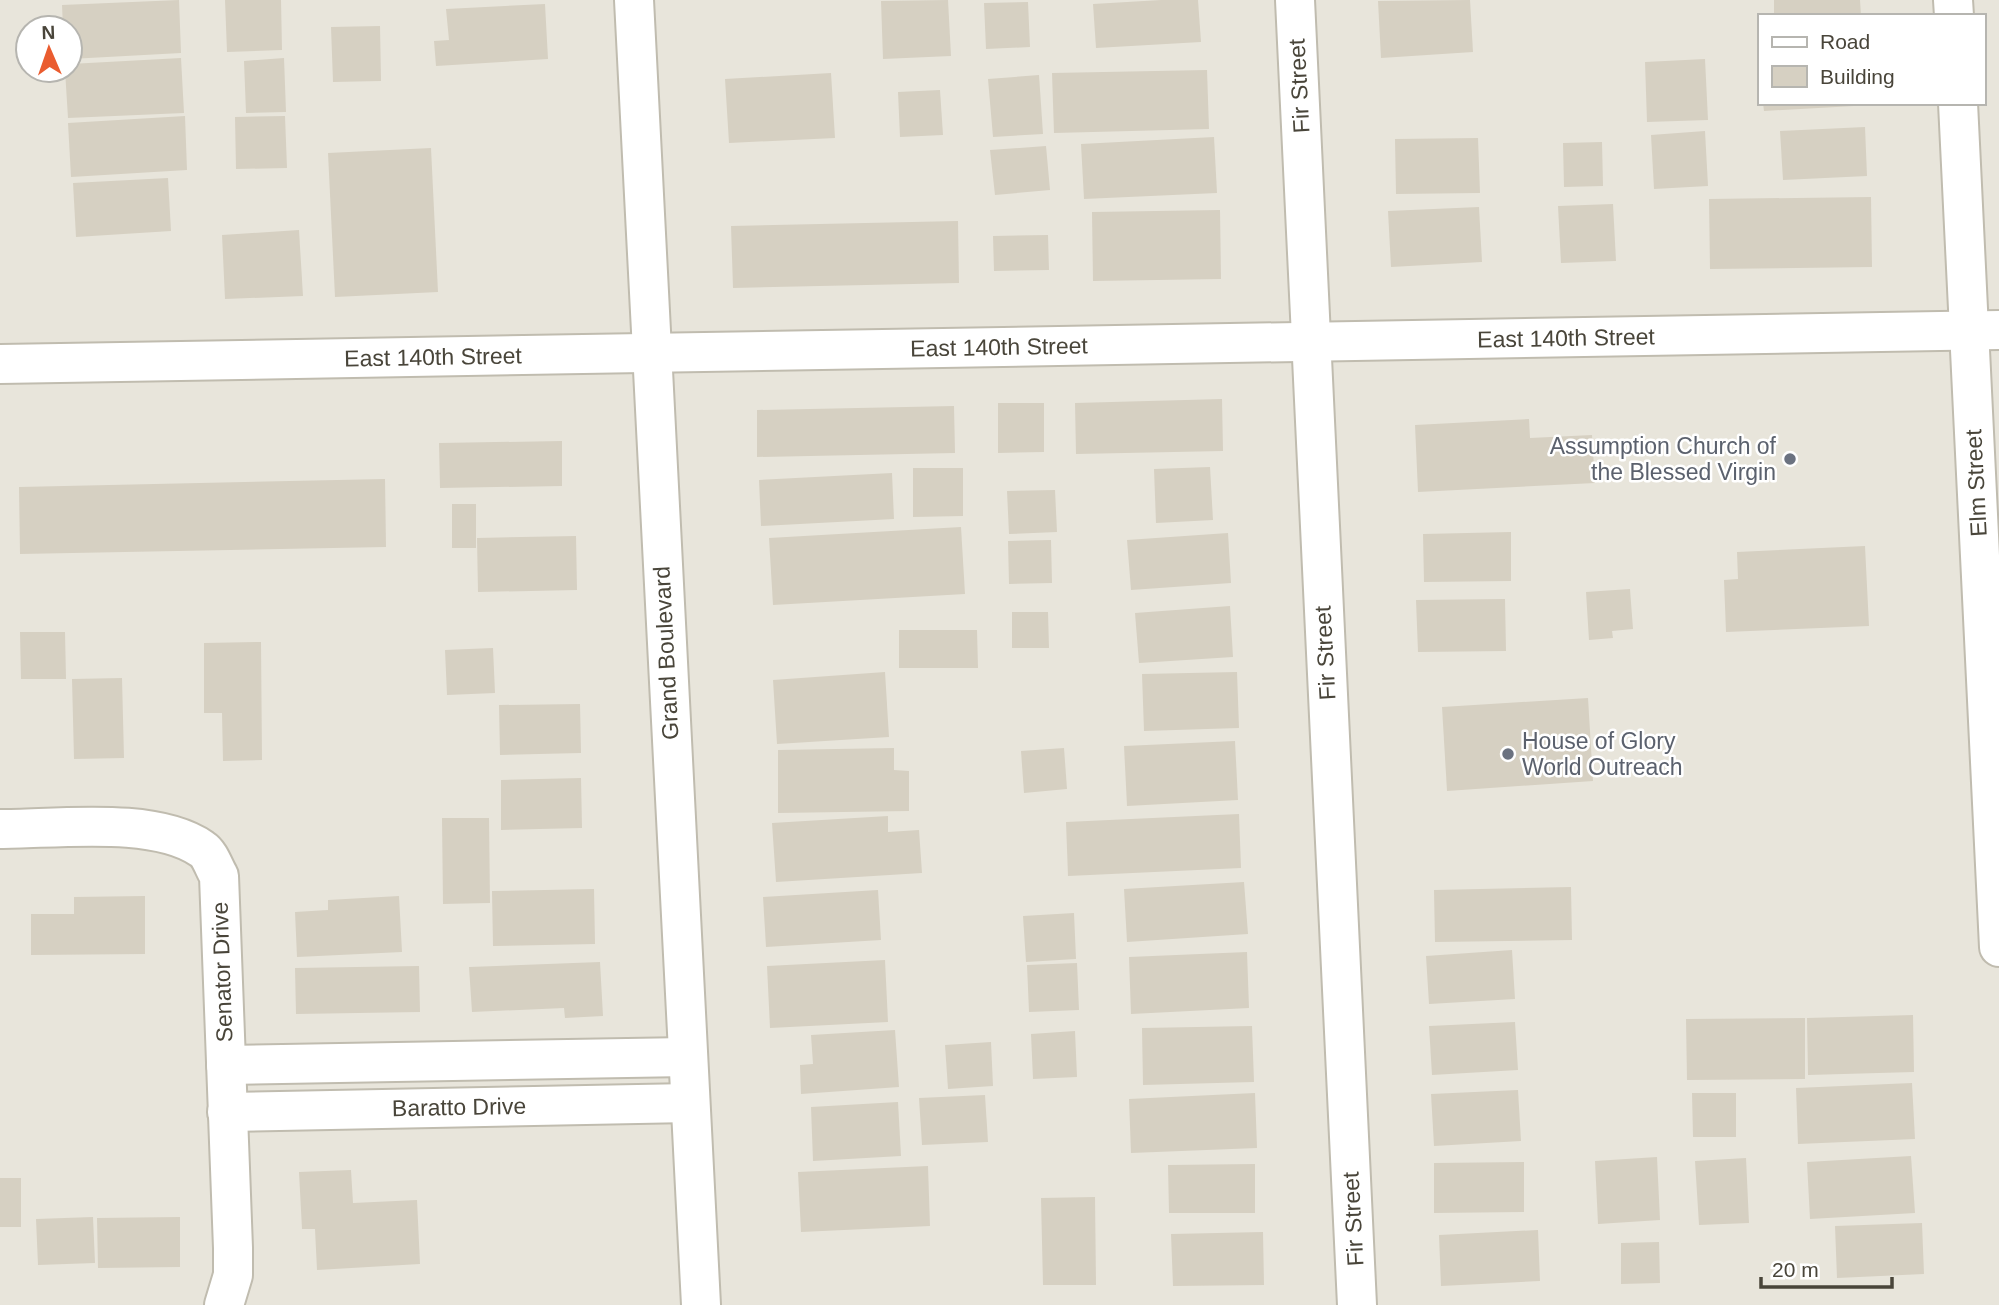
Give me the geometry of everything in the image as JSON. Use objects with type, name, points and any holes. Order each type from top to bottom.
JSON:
[{"type":"street","name":"Grand Boulevard","points":[[635,0],[650,353],[701,1305]]},
{"type":"street","name":"Fir Street","points":[[1295,0],[1357,1305]]},
{"type":"street","name":"Elm Street","points":[[1958,105],[1984,330],[1999,947]]},
{"type":"street","name":"East 140th Street","points":[[0,364],[1984,330]]},
{"type":"street","name":"Senator Drive","points":[[0,829],[148,828],[176,835],[205,850],[219,876],[233,1275],[224,1305]]},
{"type":"street","name":"Baratto Drive","points":[[226,1065],[687,1057]]},
{"type":"street","name":"Baratto Drive","points":[[227,1112],[690,1103]]},
{"type":"shaded area","points":[[0,0],[1999,0],[1999,1305],[0,1305]]},
{"type":"building","points":[[179,0],[181,53],[84,58],[84,14],[62,14],[62,5]]},
{"type":"building","points":[[225,0],[281,0],[282,50],[227,52]]},
{"type":"building","points":[[948,0],[951,56],[883,59],[881,1]]},
{"type":"building","points":[[1198,0],[1201,42],[1096,48],[1093,4]]},
{"type":"building","points":[[1470,0],[1473,52],[1381,58],[1378,1]]},
{"type":"building","points":[[1774,0],[1860,0],[1861,14],[1774,14]]},
{"type":"building","points":[[1028,2],[1030,47],[986,49],[984,3]]},
{"type":"building","points":[[545,4],[548,59],[436,66],[434,41],[449,40],[446,9]]},
{"type":"building","points":[[380,26],[381,81],[333,82],[331,27]]},
{"type":"building","points":[[181,58],[184,113],[68,118],[66,84],[84,84],[84,63]]},
{"type":"building","points":[[284,58],[286,112],[246,113],[244,61]]},
{"type":"building","points":[[1705,59],[1708,120],[1647,122],[1645,62]]},
{"type":"building","points":[[1207,70],[1209,129],[1054,133],[1052,73]]},
{"type":"building","points":[[831,73],[835,138],[729,143],[725,79]]},
{"type":"building","points":[[1039,75],[1043,134],[993,137],[988,79]]},
{"type":"building","points":[[940,90],[943,135],[900,137],[898,92]]},
{"type":"building","points":[[1763,105],[1854,105],[1854,106],[1764,111]]},
{"type":"building","points":[[185,116],[187,170],[71,177],[68,123]]},
{"type":"building","points":[[285,116],[287,168],[236,169],[235,117]]},
{"type":"building","points":[[1865,127],[1867,176],[1783,180],[1780,131]]},
{"type":"building","points":[[1705,131],[1708,186],[1654,189],[1651,135]]},
{"type":"building","points":[[1214,137],[1217,193],[1084,199],[1081,144]]},
{"type":"building","points":[[1478,138],[1480,193],[1396,194],[1395,139]]},
{"type":"building","points":[[1602,142],[1603,186],[1564,187],[1563,143]]},
{"type":"building","points":[[1046,146],[1050,190],[995,195],[990,150]]},
{"type":"building","points":[[431,148],[438,292],[335,297],[328,153]]},
{"type":"building","points":[[168,178],[171,231],[76,237],[73,183]]},
{"type":"building","points":[[1871,197],[1872,267],[1710,269],[1709,199]]},
{"type":"building","points":[[1613,204],[1616,261],[1561,263],[1558,206]]},
{"type":"building","points":[[1479,207],[1482,262],[1391,267],[1388,211]]},
{"type":"building","points":[[1220,210],[1221,279],[1093,281],[1092,212]]},
{"type":"building","points":[[958,221],[959,283],[733,288],[731,226]]},
{"type":"building","points":[[299,230],[303,296],[225,299],[222,235]]},
{"type":"building","points":[[1048,235],[1049,270],[994,271],[993,236]]},
{"type":"building","points":[[1222,399],[1223,451],[1076,454],[1075,403]]},
{"type":"building","points":[[998,403],[1044,403],[1044,452],[998,453]]},
{"type":"building","points":[[954,406],[955,453],[757,457],[757,410]]},
{"type":"building","points":[[1529,419],[1530,438],[1592,435],[1595,483],[1418,492],[1415,425]]},
{"type":"building","points":[[562,441],[562,486],[440,488],[439,443]]},
{"type":"building","points":[[1210,467],[1213,520],[1156,523],[1154,469]]},
{"type":"building","points":[[913,468],[963,468],[963,516],[913,517]]},
{"type":"building","points":[[892,473],[894,519],[761,526],[759,480]]},
{"type":"building","points":[[385,479],[386,547],[20,554],[19,487]]},
{"type":"building","points":[[1055,490],[1057,532],[1009,534],[1007,491]]},
{"type":"building","points":[[452,504],[476,504],[476,548],[452,548]]},
{"type":"building","points":[[961,527],[965,594],[773,605],[769,538]]},
{"type":"building","points":[[1511,532],[1511,581],[1424,582],[1423,534]]},
{"type":"building","points":[[1228,533],[1231,583],[1131,590],[1127,540]]},
{"type":"building","points":[[576,536],[577,590],[478,592],[477,538]]},
{"type":"building","points":[[1051,540],[1052,583],[1009,584],[1008,541]]},
{"type":"building","points":[[1865,546],[1869,626],[1726,632],[1724,580],[1738,579],[1737,552]]},
{"type":"building","points":[[1630,589],[1633,629],[1612,631],[1613,638],[1589,640],[1586,592]]},
{"type":"building","points":[[1505,599],[1506,651],[1418,652],[1416,600]]},
{"type":"building","points":[[1230,606],[1233,657],[1139,663],[1135,613]]},
{"type":"building","points":[[1012,612],[1048,612],[1049,648],[1012,648]]},
{"type":"building","points":[[899,630],[977,630],[978,668],[899,668]]},
{"type":"building","points":[[20,632],[65,632],[66,679],[21,679]]},
{"type":"building","points":[[261,642],[262,760],[223,761],[222,713],[204,713],[204,643]]},
{"type":"building","points":[[493,648],[495,693],[447,695],[445,650]]},
{"type":"building","points":[[885,672],[889,737],[777,744],[773,680]]},
{"type":"building","points":[[1237,672],[1239,728],[1144,731],[1142,674]]},
{"type":"building","points":[[122,678],[124,758],[74,759],[72,679]]},
{"type":"building","points":[[1588,698],[1593,781],[1447,791],[1442,707]]},
{"type":"building","points":[[580,704],[581,753],[500,755],[499,705]]},
{"type":"building","points":[[1235,741],[1238,800],[1127,806],[1124,746]]},
{"type":"building","points":[[894,748],[894,770],[909,771],[909,811],[778,813],[778,750]]},
{"type":"building","points":[[1064,748],[1067,789],[1024,793],[1021,751]]},
{"type":"building","points":[[581,778],[582,828],[501,830],[501,780]]},
{"type":"building","points":[[1239,814],[1241,868],[1068,876],[1066,822]]},
{"type":"building","points":[[888,816],[888,832],[919,830],[922,873],[776,882],[772,823]]},
{"type":"building","points":[[442,818],[489,818],[490,903],[443,904]]},
{"type":"building","points":[[1244,882],[1248,934],[1127,942],[1124,889]]},
{"type":"building","points":[[1571,887],[1572,940],[1435,942],[1434,890]]},
{"type":"building","points":[[594,889],[595,944],[493,946],[492,891]]},
{"type":"building","points":[[878,890],[881,940],[766,947],[763,897]]},
{"type":"building","points":[[145,896],[145,954],[31,955],[31,914],[74,914],[74,897]]},
{"type":"building","points":[[399,896],[402,952],[297,957],[295,912],[328,910],[328,900]]},
{"type":"building","points":[[1074,913],[1076,959],[1026,962],[1023,916]]},
{"type":"building","points":[[1512,950],[1515,999],[1429,1004],[1426,956]]},
{"type":"building","points":[[1247,952],[1249,1008],[1131,1014],[1129,957]]},
{"type":"building","points":[[885,960],[888,1022],[770,1028],[767,966]]},
{"type":"building","points":[[600,962],[603,1016],[565,1018],[564,1008],[472,1012],[469,967]]},
{"type":"building","points":[[1077,963],[1079,1010],[1029,1012],[1027,965]]},
{"type":"building","points":[[419,966],[420,1012],[296,1014],[295,968]]},
{"type":"building","points":[[1913,1015],[1914,1072],[1808,1075],[1807,1018]]},
{"type":"building","points":[[1805,1018],[1805,1079],[1687,1080],[1686,1019]]},
{"type":"building","points":[[1515,1022],[1518,1070],[1432,1075],[1429,1026]]},
{"type":"building","points":[[1252,1026],[1254,1082],[1143,1085],[1142,1028]]},
{"type":"building","points":[[895,1030],[899,1087],[801,1094],[800,1065],[813,1064],[811,1035]]},
{"type":"building","points":[[1075,1031],[1077,1077],[1033,1079],[1031,1034]]},
{"type":"building","points":[[991,1042],[993,1086],[948,1089],[945,1045]]},
{"type":"building","points":[[1912,1083],[1915,1139],[1798,1144],[1796,1088]]},
{"type":"building","points":[[1518,1090],[1521,1141],[1434,1146],[1431,1094]]},
{"type":"building","points":[[1255,1093],[1257,1148],[1131,1153],[1129,1099]]},
{"type":"building","points":[[1692,1093],[1736,1093],[1736,1137],[1693,1137]]},
{"type":"building","points":[[985,1095],[988,1142],[922,1145],[919,1098]]},
{"type":"building","points":[[898,1102],[901,1156],[813,1161],[811,1107]]},
{"type":"building","points":[[1911,1156],[1915,1213],[1810,1219],[1807,1162]]},
{"type":"building","points":[[1657,1157],[1660,1220],[1598,1224],[1595,1161]]},
{"type":"building","points":[[1746,1158],[1749,1223],[1699,1225],[1695,1161]]},
{"type":"building","points":[[1524,1162],[1524,1212],[1434,1213],[1434,1163]]},
{"type":"building","points":[[1255,1164],[1255,1213],[1169,1213],[1168,1165]]},
{"type":"building","points":[[928,1166],[930,1226],[801,1232],[798,1172]]},
{"type":"building","points":[[351,1170],[353,1203],[417,1200],[420,1264],[317,1270],[315,1229],[302,1229],[299,1172]]},
{"type":"building","points":[[0,1178],[21,1178],[21,1227],[0,1227]]},
{"type":"building","points":[[1095,1197],[1096,1285],[1043,1285],[1041,1198]]},
{"type":"building","points":[[93,1217],[95,1263],[38,1265],[36,1219]]},
{"type":"building","points":[[180,1217],[180,1267],[98,1268],[97,1218]]},
{"type":"building","points":[[1922,1223],[1924,1274],[1837,1278],[1835,1226]]},
{"type":"building","points":[[1538,1230],[1540,1281],[1441,1286],[1439,1235]]},
{"type":"building","points":[[1263,1232],[1264,1285],[1173,1286],[1171,1234]]},
{"type":"building","points":[[1659,1242],[1660,1283],[1621,1284],[1621,1243]]},
{"type":"place","name":"Assumption Church of the Blessed Virgin","points":[[1790,459]]},
{"type":"place","name":"House of Glory World Outreach","points":[[1508,754]]}]
